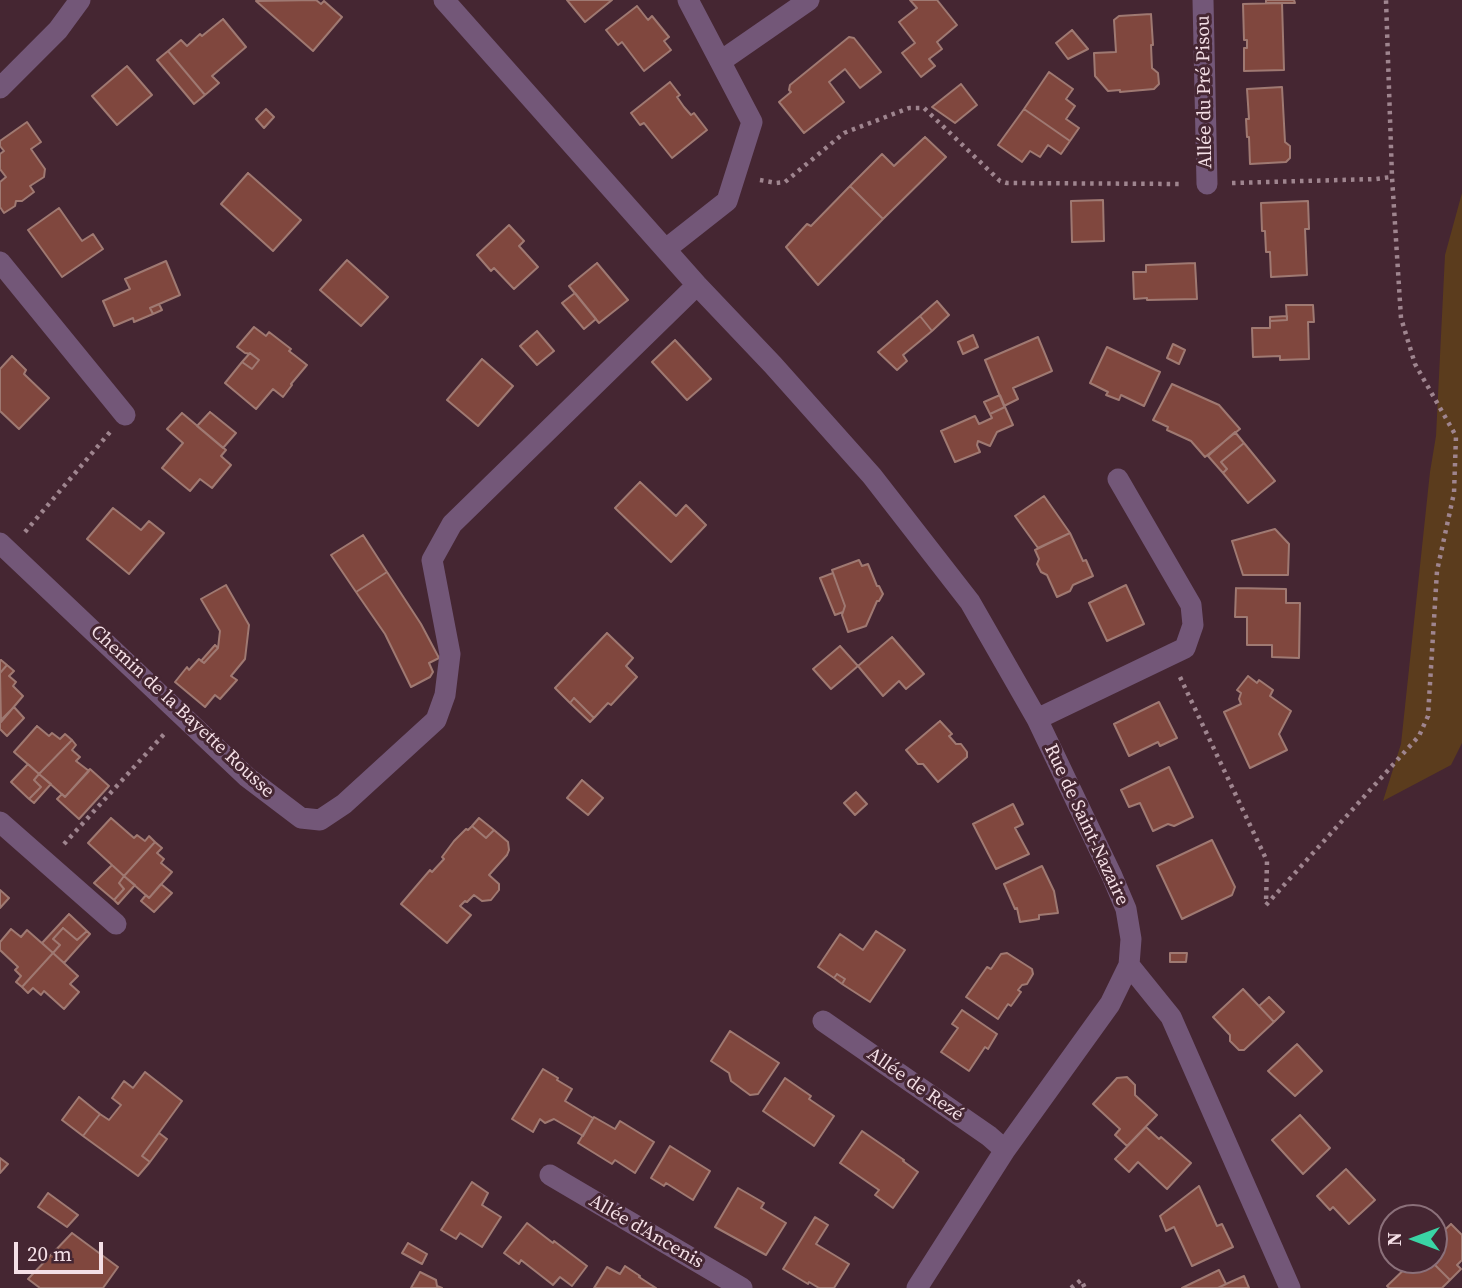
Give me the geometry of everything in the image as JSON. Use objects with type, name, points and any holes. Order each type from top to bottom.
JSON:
[{"type":"street","points":[[0,88],[58,30],[80,0]]},
{"type":"street","name":"Rue de Saint-Nazaire","points":[[444,0],[697,285],[872,476],[970,602],[1037,719],[1126,909],[1131,939],[1129,965],[1110,1004],[1005,1150],[917,1288]]},
{"type":"street","points":[[666,248],[727,201],[752,122],[688,0]]},
{"type":"street","points":[[721,61],[809,0]]},
{"type":"street","name":"Allée du Pré Pisou","points":[[1203,0],[1207,184]]},
{"type":"street","points":[[0,262],[125,415]]},
{"type":"street","name":"Chemin de la Bayette Rousse","points":[[4,547],[247,777],[301,818],[320,820],[344,804],[436,720],[445,695],[450,654],[432,560],[452,524],[697,285]]},
{"type":"street","points":[[1037,719],[1185,648],[1193,625],[1191,605],[1118,479]]},
{"type":"street","points":[[0,822],[116,924]]},
{"type":"street","points":[[1129,965],[1171,1017],[1290,1288]]},
{"type":"street","name":"Allée de Rezé","points":[[823,1021],[989,1136],[1005,1150]]},
{"type":"street","name":"Allée d'Ancenis","points":[[550,1175],[742,1288]]},
{"type":"path","points":[[1170,655],[1267,860],[1266,905],[1419,736],[1428,716],[1437,571],[1454,494],[1456,436],[1415,364],[1401,317],[1392,177],[1386,0]]},
{"type":"path","points":[[736,172],[776,184],[785,182],[844,133],[909,108],[924,108],[1000,181],[1007,183],[1207,184],[1392,177]]},
{"type":"path","points":[[4,547],[125,415]]},
{"type":"path","points":[[47,863],[181,715]]},
{"type":"path","points":[[1071,1288],[1081,1280],[1086,1288]]},
{"type":"shaded area","points":[[1462,193],[1462,743],[1451,765],[1383,801],[1401,744],[1436,436],[1445,255]]},
{"type":"building","points":[[316,0],[321,4],[324,1],[342,17],[313,51],[256,1]]},
{"type":"building","points":[[567,0],[612,0],[585,22]]},
{"type":"building","points":[[910,0],[937,0],[957,25],[937,42],[942,49],[929,59],[935,66],[921,77],[902,53],[915,43],[899,22],[917,8]]},
{"type":"building","points":[[1266,0],[1294,0],[1295,3],[1266,3]]},
{"type":"building","points":[[1282,3],[1284,70],[1244,71],[1244,48],[1247,48],[1247,40],[1244,40],[1243,4]]},
{"type":"building","points":[[637,6],[648,20],[652,16],[669,37],[664,41],[671,50],[644,71],[622,42],[618,45],[606,30]]},
{"type":"building","points":[[1151,14],[1152,68],[1158,73],[1159,84],[1154,89],[1108,91],[1095,76],[1094,53],[1116,52],[1114,20],[1119,16]]},
{"type":"building","points":[[223,19],[246,47],[212,76],[219,83],[205,95],[168,51],[181,40],[187,46]]},
{"type":"building","points":[[1072,30],[1088,49],[1068,59],[1056,43]]},
{"type":"building","points":[[849,37],[854,38],[881,72],[860,88],[845,69],[829,82],[844,102],[804,133],[779,102],[791,92],[790,85]]},
{"type":"building","points":[[168,51],[205,95],[194,104],[157,60]]},
{"type":"building","points":[[127,66],[152,95],[117,125],[92,96]]},
{"type":"building","points":[[1049,72],[1073,89],[1066,99],[1075,106],[1066,119],[1079,128],[1070,141],[1024,109]]},
{"type":"building","points":[[670,82],[680,95],[677,97],[684,107],[691,115],[694,113],[707,130],[672,158],[644,123],[640,125],[631,113]]},
{"type":"building","points":[[961,84],[977,105],[955,123],[932,107]]},
{"type":"building","points":[[1282,87],[1285,142],[1290,146],[1290,158],[1286,162],[1250,164],[1246,119],[1249,119],[1247,89]]},
{"type":"building","points":[[266,109],[274,117],[264,128],[256,119]]},
{"type":"building","points":[[1024,109],[1070,141],[1061,154],[1048,145],[1040,157],[1030,151],[1022,162],[998,145]]},
{"type":"building","points":[[27,122],[41,142],[31,149],[45,169],[44,177],[30,186],[34,192],[22,201],[16,201],[15,206],[4,213],[0,207],[0,182],[6,177],[0,169],[0,154],[4,151],[0,141]]},
{"type":"building","points":[[925,137],[946,157],[883,219],[850,186],[882,154],[894,166]]},
{"type":"building","points":[[248,173],[301,220],[273,251],[221,204]]},
{"type":"building","points":[[850,186],[883,219],[818,285],[786,247],[807,224],[811,226]]},
{"type":"building","points":[[1103,200],[1104,241],[1072,242],[1071,201]]},
{"type":"building","points":[[1308,201],[1309,229],[1305,229],[1307,275],[1271,277],[1270,252],[1266,252],[1265,231],[1262,231],[1261,203]]},
{"type":"building","points":[[59,208],[82,241],[93,234],[103,249],[62,277],[28,230]]},
{"type":"building","points":[[509,225],[524,241],[519,246],[538,267],[514,289],[494,268],[491,271],[477,255]]},
{"type":"building","points":[[347,260],[388,297],[361,326],[320,290]]},
{"type":"building","points":[[166,261],[180,295],[150,308],[153,314],[114,326],[103,301],[130,289],[125,279]]},
{"type":"building","points":[[597,263],[628,300],[599,323],[569,286]]},
{"type":"building","points":[[1195,263],[1197,299],[1134,299],[1133,272],[1146,272],[1146,265]]},
{"type":"building","points":[[575,293],[596,319],[584,329],[562,303]]},
{"type":"building","points":[[937,301],[949,315],[932,331],[920,316]]},
{"type":"building","points":[[159,304],[162,310],[153,314],[150,308]]},
{"type":"building","points":[[1286,305],[1313,305],[1314,322],[1308,322],[1309,359],[1253,357],[1252,328],[1270,328],[1270,321],[1287,320]]},
{"type":"building","points":[[920,316],[932,331],[903,355],[907,361],[897,370],[878,352]]},
{"type":"building","points":[[1287,316],[1287,320],[1270,321],[1270,317]]},
{"type":"building","points":[[254,327],[266,336],[269,332],[307,365],[283,397],[273,389],[256,409],[225,383],[242,362],[252,369],[259,360],[237,347]]},
{"type":"building","points":[[537,331],[554,351],[537,365],[520,346]]},
{"type":"building","points":[[973,335],[978,347],[963,354],[958,342]]},
{"type":"building","points":[[1038,337],[1052,371],[1013,388],[1018,399],[1004,406],[985,360]]},
{"type":"building","points":[[675,340],[711,379],[687,400],[652,362]]},
{"type":"building","points":[[1173,344],[1185,350],[1179,364],[1167,358]]},
{"type":"building","points":[[1107,347],[1160,372],[1144,406],[1121,395],[1119,400],[1106,395],[1108,392],[1090,383]]},
{"type":"building","points":[[250,353],[259,360],[252,369],[242,362]]},
{"type":"building","points":[[12,356],[26,370],[24,374],[49,398],[19,429],[0,411],[0,369]]},
{"type":"building","points":[[482,359],[513,386],[478,426],[447,400]]},
{"type":"building","points":[[1172,384],[1219,405],[1240,429],[1205,457],[1191,441],[1153,420]]},
{"type":"building","points":[[1000,395],[1005,407],[990,414],[984,402]]},
{"type":"building","points":[[1005,407],[1013,425],[997,432],[990,446],[978,441],[980,452],[955,462],[941,431],[975,416],[979,424],[992,418],[990,414]]},
{"type":"building","points":[[210,412],[236,433],[223,448],[197,426]]},
{"type":"building","points":[[182,413],[226,450],[221,456],[231,465],[212,488],[200,479],[190,491],[162,468],[183,443],[167,429]]},
{"type":"building","points":[[1235,432],[1244,443],[1221,462],[1227,469],[1223,473],[1208,456]]},
{"type":"building","points":[[1244,443],[1275,481],[1248,503],[1223,473],[1227,469],[1221,462]]},
{"type":"building","points":[[640,482],[676,516],[686,505],[706,525],[671,562],[615,508]]},
{"type":"building","points":[[1044,496],[1070,533],[1038,548],[1015,516]]},
{"type":"building","points":[[113,508],[141,530],[149,521],[164,533],[129,574],[87,539]]},
{"type":"building","points":[[1275,529],[1289,544],[1288,575],[1243,575],[1232,541]]},
{"type":"building","points":[[1070,533],[1093,576],[1073,585],[1070,591],[1057,597],[1047,575],[1041,572],[1037,564],[1039,559],[1035,550]]},
{"type":"building","points":[[363,535],[387,572],[356,592],[331,555]]},
{"type":"building","points":[[859,560],[862,566],[868,564],[883,594],[866,626],[848,632],[842,615],[845,606],[832,570]]},
{"type":"building","points":[[387,572],[421,624],[439,658],[429,663],[433,672],[430,677],[411,687],[385,634],[356,592]]},
{"type":"building","points":[[833,573],[845,606],[843,612],[835,615],[820,578]]},
{"type":"building","points":[[226,585],[249,625],[245,659],[231,676],[237,680],[220,699],[215,695],[205,707],[175,682],[187,667],[189,670],[199,659],[204,663],[218,648],[220,631],[201,599]]},
{"type":"building","points":[[1126,585],[1144,624],[1107,641],[1089,603]]},
{"type":"building","points":[[1236,588],[1286,589],[1286,603],[1300,603],[1299,658],[1272,657],[1272,645],[1247,645],[1247,617],[1235,617]]},
{"type":"building","points":[[607,633],[633,658],[626,666],[637,677],[611,705],[608,703],[594,718],[574,698],[570,703],[555,688]]},
{"type":"building","points":[[892,637],[924,674],[906,689],[899,681],[883,696],[858,666]]},
{"type":"building","points":[[215,645],[218,648],[204,663],[201,661]]},
{"type":"building","points":[[840,646],[858,666],[831,689],[813,669]]},
{"type":"building","points":[[0,661],[7,665],[0,673]]},
{"type":"building","points":[[7,665],[14,671],[9,676],[16,682],[13,686],[23,696],[1,722],[0,673]]},
{"type":"building","points":[[1248,676],[1273,690],[1270,696],[1291,711],[1279,734],[1287,750],[1250,768],[1224,712],[1241,704],[1241,693],[1237,690]]},
{"type":"building","points":[[574,698],[594,718],[590,722],[570,703]]},
{"type":"building","points":[[1159,702],[1177,738],[1160,746],[1158,742],[1129,756],[1114,724]]},
{"type":"building","points":[[14,707],[24,718],[7,736],[0,729],[0,721]]},
{"type":"building","points":[[940,721],[952,734],[949,736],[967,752],[967,757],[938,782],[923,764],[918,764],[906,750]]},
{"type":"building","points":[[37,726],[49,736],[52,733],[60,739],[65,734],[72,740],[39,774],[14,752]]},
{"type":"building","points":[[72,740],[76,745],[72,750],[80,757],[76,761],[89,771],[65,797],[39,774]]},
{"type":"building","points":[[28,764],[39,774],[34,780],[41,787],[29,799],[11,782]]},
{"type":"building","points":[[1169,767],[1193,817],[1174,826],[1168,824],[1153,831],[1140,803],[1129,807],[1121,790]]},
{"type":"building","points":[[90,769],[109,786],[79,819],[57,799],[62,794],[65,797]]},
{"type":"building","points":[[39,774],[51,784],[34,803],[29,799],[41,787],[34,780]]},
{"type":"building","points":[[582,780],[603,798],[588,815],[567,798]]},
{"type":"building","points":[[856,792],[867,804],[855,815],[844,803]]},
{"type":"building","points":[[1013,804],[1023,824],[1015,828],[1029,854],[996,869],[973,824]]},
{"type":"building","points":[[111,818],[134,838],[137,835],[145,841],[149,836],[155,842],[124,876],[88,843]]},
{"type":"building","points":[[479,818],[494,830],[486,838],[472,826]]},
{"type":"building","points":[[472,826],[486,838],[494,830],[508,842],[509,850],[489,875],[499,884],[499,890],[491,900],[482,901],[474,895],[460,906],[471,915],[447,943],[401,904],[430,870],[432,872],[444,859],[442,857],[454,841]]},
{"type":"building","points":[[1212,840],[1235,887],[1232,895],[1182,919],[1157,866]]},
{"type":"building","points":[[155,842],[162,848],[157,853],[164,859],[161,863],[172,872],[149,898],[124,876]]},
{"type":"building","points":[[112,865],[124,876],[119,883],[124,889],[114,900],[94,883]]},
{"type":"building","points":[[1042,866],[1054,891],[1058,913],[1039,915],[1039,919],[1020,922],[1017,908],[1015,909],[1004,884]]},
{"type":"building","points":[[124,876],[135,885],[118,904],[114,900],[124,889],[119,883]]},
{"type":"building","points":[[161,884],[172,893],[154,912],[141,901],[146,895],[149,898]]},
{"type":"building","points":[[0,890],[9,898],[0,908]]},
{"type":"building","points":[[69,914],[87,931],[77,940],[63,928],[53,939],[60,945],[53,953],[42,943]]},
{"type":"building","points":[[63,928],[77,940],[87,931],[90,934],[64,963],[53,953],[60,945],[53,939]]},
{"type":"building","points":[[11,929],[21,937],[27,930],[53,953],[22,987],[16,982],[21,976],[15,970],[18,967],[0,950],[0,942]]},
{"type":"building","points":[[876,931],[905,950],[870,1002],[842,984],[845,979],[837,974],[834,978],[818,967],[840,934],[863,950]]},
{"type":"building","points":[[53,953],[78,976],[70,984],[79,992],[64,1009],[44,991],[41,995],[33,988],[28,993],[22,987]]},
{"type":"building","points":[[1007,953],[1032,969],[1033,974],[1027,984],[1018,990],[1021,992],[1011,1006],[1008,1004],[998,1019],[966,997],[987,967],[991,969],[1001,954]]},
{"type":"building","points":[[1170,953],[1187,953],[1186,962],[1170,962]]},
{"type":"building","points":[[837,974],[845,979],[842,984],[834,978]]},
{"type":"building","points":[[1243,989],[1274,1022],[1244,1050],[1239,1050],[1230,1041],[1230,1035],[1213,1017]]},
{"type":"building","points":[[1269,997],[1284,1012],[1274,1022],[1259,1006]]},
{"type":"building","points":[[962,1010],[997,1034],[969,1071],[941,1052],[958,1028],[952,1024]]},
{"type":"building","points":[[730,1031],[779,1063],[758,1094],[750,1095],[731,1081],[729,1073],[711,1061]]},
{"type":"building","points":[[1297,1044],[1322,1071],[1295,1096],[1268,1071]]},
{"type":"building","points":[[543,1069],[572,1089],[565,1101],[593,1118],[583,1136],[554,1119],[545,1123],[540,1119],[533,1132],[512,1119]]},
{"type":"building","points":[[145,1072],[182,1101],[142,1156],[150,1162],[138,1176],[83,1136],[100,1114],[109,1120],[121,1105],[112,1098],[124,1081],[133,1088]]},
{"type":"building","points":[[1127,1077],[1135,1085],[1135,1095],[1157,1115],[1127,1146],[1115,1135],[1120,1129],[1093,1104],[1117,1078]]},
{"type":"building","points":[[785,1078],[834,1116],[814,1146],[763,1111]]},
{"type":"building","points":[[79,1097],[100,1114],[83,1136],[62,1120]]},
{"type":"building","points":[[1300,1115],[1330,1148],[1303,1174],[1272,1140]]},
{"type":"building","points":[[594,1117],[615,1129],[620,1121],[654,1142],[635,1173],[615,1160],[612,1164],[578,1143]]},
{"type":"building","points":[[1146,1127],[1191,1163],[1167,1189],[1138,1162],[1129,1172],[1115,1159]]},
{"type":"building","points":[[862,1131],[918,1172],[893,1208],[875,1195],[879,1190],[840,1163]]},
{"type":"building","points":[[159,1133],[167,1139],[150,1162],[142,1156]]},
{"type":"building","points":[[670,1146],[710,1171],[693,1200],[666,1183],[664,1186],[651,1178]]},
{"type":"building","points":[[0,1158],[8,1164],[0,1173]]},
{"type":"building","points":[[1346,1169],[1375,1200],[1349,1224],[1333,1207],[1330,1210],[1317,1196]]},
{"type":"building","points":[[472,1182],[488,1193],[482,1205],[501,1217],[482,1247],[460,1233],[456,1239],[441,1230]]},
{"type":"building","points":[[1199,1186],[1217,1226],[1222,1224],[1233,1247],[1192,1266],[1174,1227],[1166,1231],[1160,1216]]},
{"type":"building","points":[[738,1188],[764,1203],[761,1208],[786,1223],[766,1255],[715,1227]]},
{"type":"building","points":[[48,1193],[78,1215],[67,1227],[38,1207]]},
{"type":"building","points":[[815,1217],[828,1225],[816,1244],[849,1264],[834,1288],[819,1288],[809,1282],[808,1284],[783,1269]]},
{"type":"building","points":[[527,1223],[587,1266],[572,1286],[560,1277],[553,1285],[521,1260],[519,1264],[504,1253]]},
{"type":"building","points":[[1451,1224],[1462,1235],[1462,1260],[1457,1265],[1461,1269],[1450,1280],[1444,1274],[1448,1274],[1448,1227]]},
{"type":"building","points":[[72,1233],[118,1267],[103,1288],[40,1288],[28,1279]]},
{"type":"building","points":[[408,1243],[427,1254],[422,1264],[402,1253]]},
{"type":"building","points":[[625,1266],[656,1288],[594,1288],[607,1267],[620,1274]]},
{"type":"building","points":[[1219,1270],[1226,1284],[1218,1288],[1182,1288]]},
{"type":"building","points":[[420,1272],[436,1280],[437,1286],[442,1288],[411,1288]]},
{"type":"building","points":[[1399,1274],[1444,1274],[1450,1280],[1442,1288],[1387,1286]]},
{"type":"building","points":[[1244,1276],[1249,1288],[1218,1288],[1226,1284]]}]
